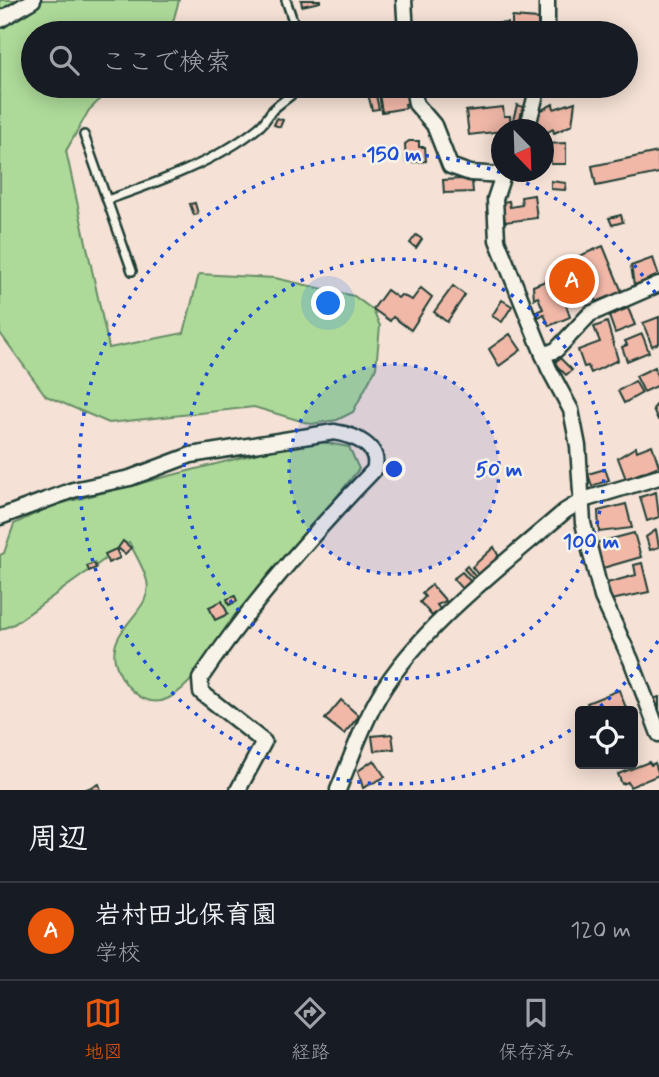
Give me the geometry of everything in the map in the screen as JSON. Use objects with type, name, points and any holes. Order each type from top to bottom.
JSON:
[{"type":"street","points":[[0,20],[33,0]]},
{"type":"street","points":[[404,0],[405,21]]},
{"type":"street","points":[[547,0],[547,21]]},
{"type":"street","points":[[415,98],[416,104],[433,125],[450,166],[470,173],[491,173]]},
{"type":"street","points":[[530,119],[535,98]]},
{"type":"street","points":[[501,182],[494,213],[497,240],[543,355],[571,410],[583,500],[583,523],[602,597],[631,660],[659,734]]},
{"type":"street","points":[[543,355],[556,350],[590,314],[659,284]]},
{"type":"street","points":[[0,517],[74,490],[130,478],[203,453],[334,432],[352,435],[372,450],[376,463],[374,470],[332,513],[246,614],[200,679],[201,692],[264,742],[238,790]]},
{"type":"street","points":[[338,790],[378,698],[409,654],[565,511],[583,500],[659,477]]},
{"type":"lane","points":[[286,0],[294,21]]},
{"type":"lane","points":[[107,200],[162,180],[237,142],[260,126],[275,107],[288,98]]},
{"type":"lane","points":[[84,135],[132,271]]},
{"type":"green space","points":[[0,0],[179,0],[173,21],[21,21],[21,98],[102,98],[89,110],[66,151],[109,348],[184,333],[199,274],[275,278],[354,296],[373,310],[380,326],[376,368],[353,412],[337,420],[311,424],[254,407],[109,423],[46,396],[0,333]]},
{"type":"green space","points":[[310,440],[349,447],[359,469],[289,557],[238,611],[190,681],[169,698],[151,701],[135,693],[122,678],[115,661],[118,638],[138,611],[147,592],[146,576],[129,542],[14,624],[0,630],[0,555],[4,553],[14,524],[51,506]]},
{"type":"building","points":[[301,0],[320,0],[320,2],[302,6]]},
{"type":"building","points":[[512,17],[538,19],[538,21],[512,21]]},
{"type":"building","points":[[369,98],[377,98],[379,109],[372,110]]},
{"type":"building","points":[[380,98],[409,98],[410,103],[405,104],[406,108],[382,112]]},
{"type":"building","points":[[575,102],[572,125],[554,133],[554,119],[537,119],[538,112],[553,104],[554,109]]},
{"type":"building","points":[[517,105],[523,107],[520,119],[513,119]]},
{"type":"building","points":[[503,107],[504,116],[510,116],[510,119],[491,119],[491,132],[469,135],[466,111]]},
{"type":"building","points":[[277,118],[283,120],[280,127],[274,125]]},
{"type":"building","points":[[419,141],[419,147],[425,147],[426,161],[406,163],[405,144]]},
{"type":"building","points":[[566,143],[566,164],[554,164],[554,144]]},
{"type":"building","points":[[658,152],[659,173],[596,186],[592,166]]},
{"type":"building","points":[[443,180],[472,181],[473,192],[444,193]]},
{"type":"building","points":[[551,182],[566,183],[565,190],[551,189]]},
{"type":"building","points":[[534,195],[537,218],[505,222],[502,202],[509,201],[510,207],[522,205],[521,197]]},
{"type":"building","points":[[195,203],[198,214],[194,215],[190,204]]},
{"type":"building","points":[[621,215],[623,222],[612,225],[609,218]]},
{"type":"building","points":[[416,235],[422,239],[416,248],[410,243]]},
{"type":"building","points":[[603,246],[622,292],[597,302],[595,298],[586,302],[584,298],[566,305],[570,317],[549,326],[544,314],[539,317],[536,312],[543,309],[538,297],[534,299],[533,286],[583,266],[579,256]]},
{"type":"building","points":[[653,258],[659,276],[634,285],[631,266]]},
{"type":"building","points":[[453,286],[465,295],[447,322],[434,312]]},
{"type":"building","points":[[421,288],[432,297],[411,330],[393,317],[390,321],[373,309],[387,290],[398,298],[401,295],[412,300]]},
{"type":"building","points":[[502,300],[512,306],[502,322],[492,316]]},
{"type":"building","points":[[628,308],[635,325],[615,333],[609,316]]},
{"type":"building","points":[[659,317],[659,343],[652,346],[643,323]]},
{"type":"building","points":[[607,322],[618,360],[591,373],[588,366],[584,367],[578,350],[600,342],[594,327]]},
{"type":"building","points":[[510,334],[521,350],[499,366],[489,349]]},
{"type":"building","points":[[642,334],[649,352],[627,361],[622,347],[627,345],[625,341]]},
{"type":"building","points":[[560,358],[572,370],[566,375],[554,363]]},
{"type":"building","points":[[655,367],[659,385],[644,392],[636,376]]},
{"type":"building","points":[[635,381],[642,393],[624,403],[618,391]]},
{"type":"building","points":[[659,402],[659,420],[658,420],[653,409]]},
{"type":"building","points":[[652,445],[659,466],[626,479],[618,458],[636,447],[637,451]]},
{"type":"building","points":[[605,469],[609,480],[592,486],[588,474]]},
{"type":"building","points":[[656,492],[659,517],[647,521],[640,497]]},
{"type":"building","points":[[626,504],[632,528],[599,532],[598,511]]},
{"type":"building","points":[[656,530],[659,547],[650,550],[646,537]]},
{"type":"building","points":[[634,533],[641,557],[603,568],[596,543]]},
{"type":"building","points":[[123,541],[131,548],[125,554],[118,548]]},
{"type":"building","points":[[494,547],[500,559],[480,577],[472,567]]},
{"type":"building","points":[[116,549],[120,558],[108,563],[105,554]]},
{"type":"building","points":[[94,563],[96,568],[89,571],[87,566]]},
{"type":"building","points":[[642,563],[649,592],[611,600],[607,583],[636,575],[634,565]]},
{"type":"building","points":[[467,566],[477,579],[475,581],[464,569]]},
{"type":"building","points":[[462,572],[472,583],[463,590],[453,579]]},
{"type":"building","points":[[432,585],[446,601],[437,605],[440,609],[432,616],[420,602],[425,597],[422,593]]},
{"type":"building","points":[[235,596],[237,601],[229,605],[227,599]]},
{"type":"building","points":[[222,601],[228,614],[215,620],[209,607]]},
{"type":"building","points":[[619,690],[625,706],[588,706],[587,703]]},
{"type":"building","points":[[659,697],[659,715],[653,699]]},
{"type":"building","points":[[341,700],[359,716],[344,734],[325,719]]},
{"type":"building","points":[[392,734],[394,749],[374,751],[372,736]]},
{"type":"building","points":[[374,760],[385,777],[363,788],[358,771]]},
{"type":"building","points":[[649,762],[651,765],[655,763],[659,775],[630,787],[628,782],[622,784],[618,774],[638,769],[638,766]]},
{"type":"building","points":[[99,784],[101,790],[84,790]]},
{"type":"place","name":"岩村田北保育園","points":[[572,281]]}]
